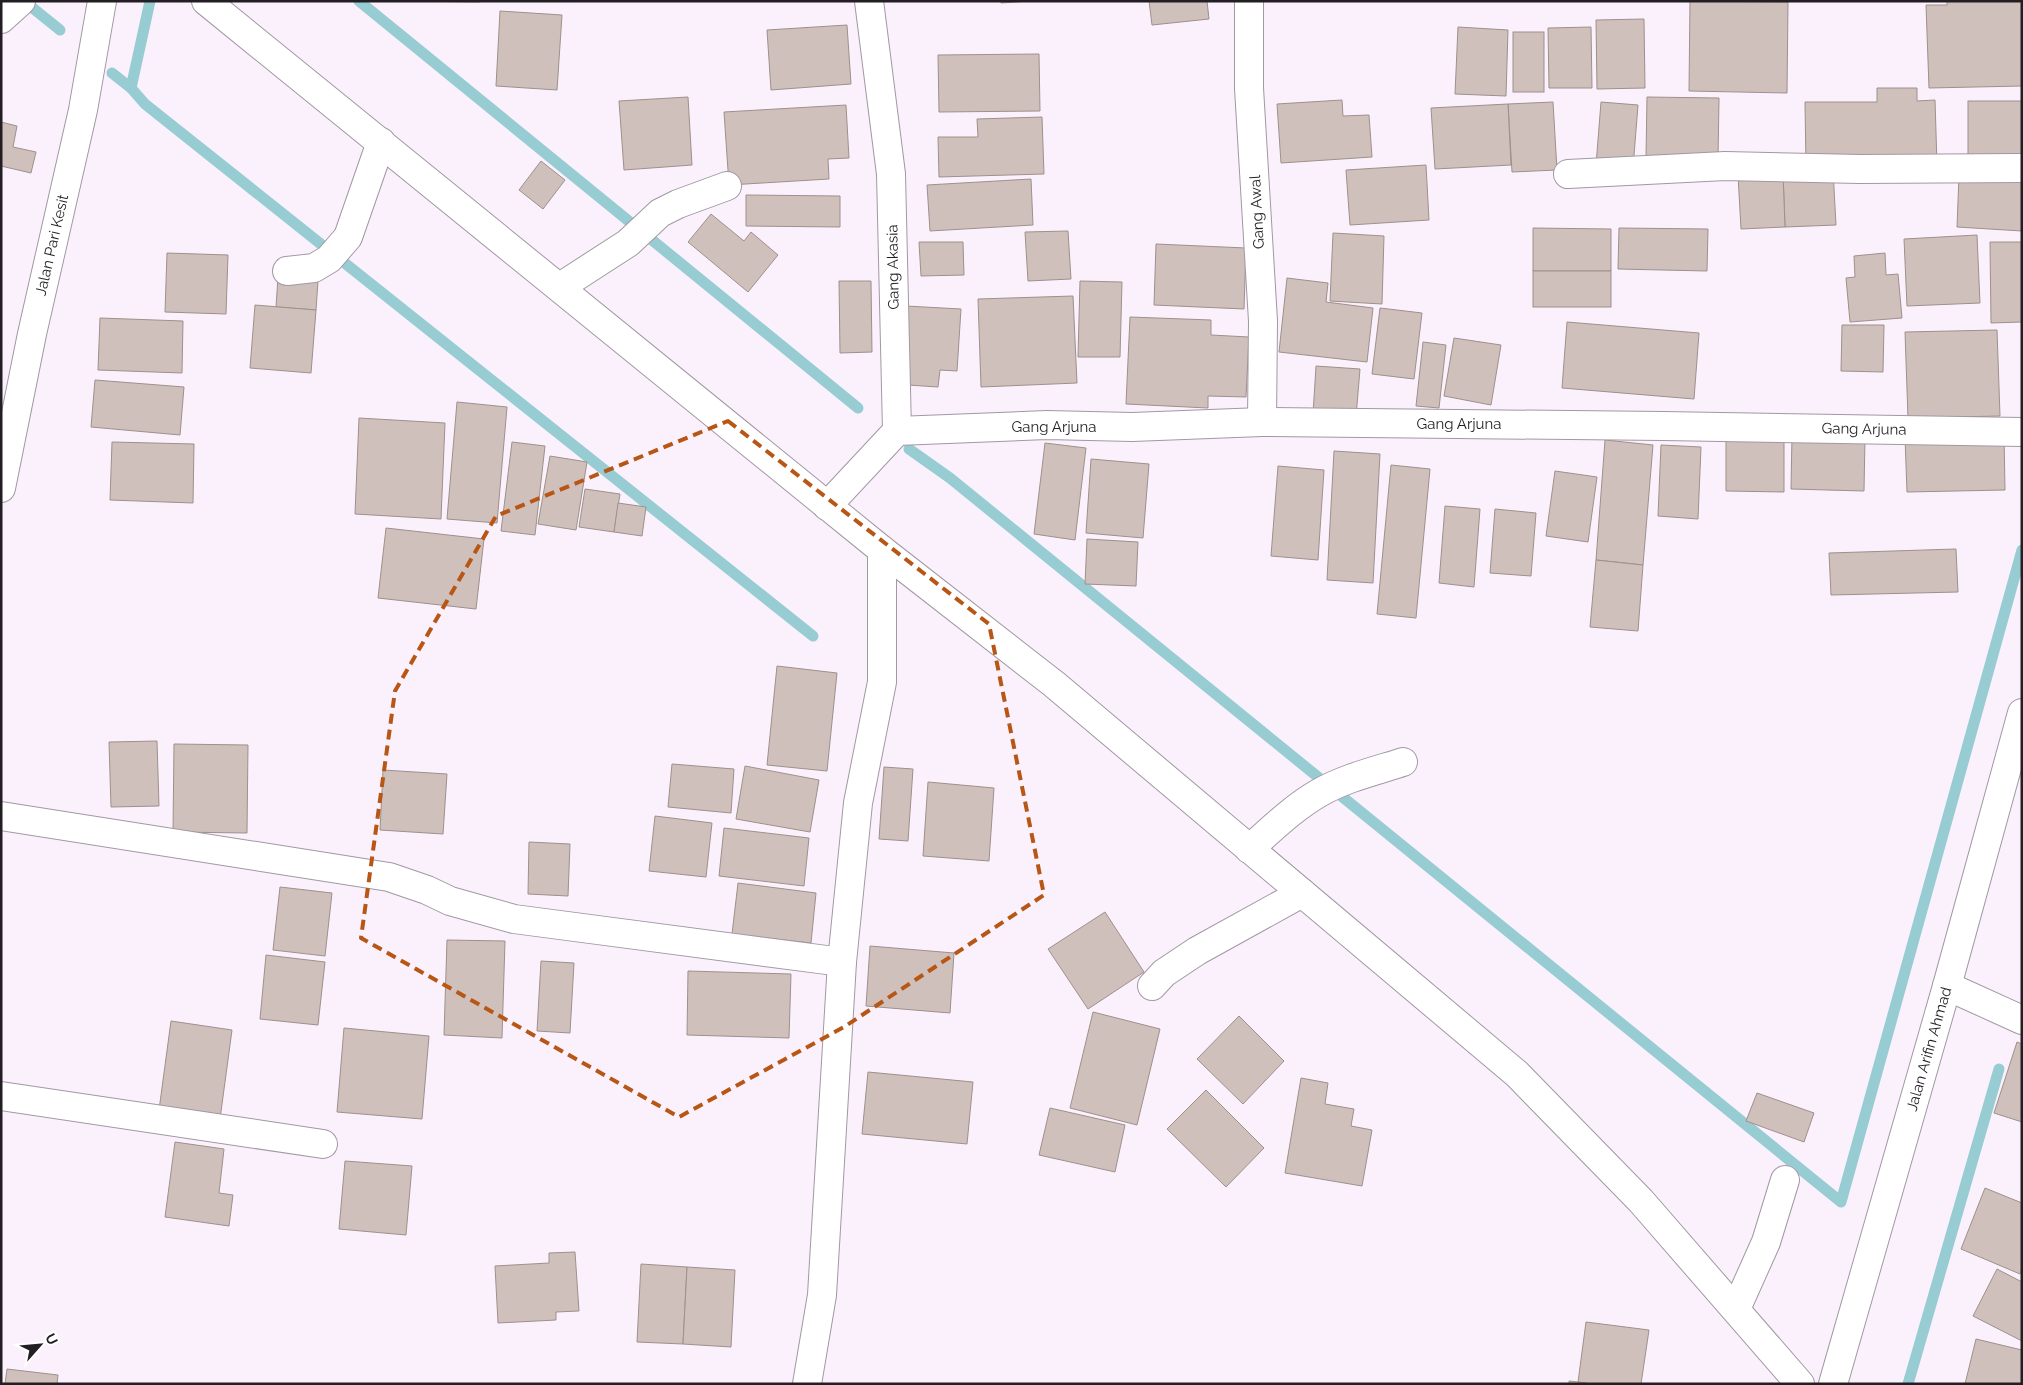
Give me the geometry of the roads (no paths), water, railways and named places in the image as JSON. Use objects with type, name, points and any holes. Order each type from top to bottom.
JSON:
[{"type":"street","name":"Jalan Pari Kesit","points":[[1,488],[32,334],[83,110],[102,1]]},
{"type":"street","points":[[206,1],[827,506],[1054,684],[1517,1074],[1641,1201],[1800,1384]]},
{"type":"street","name":"Gang Akasia","points":[[869,1],[891,174],[897,431]]},
{"type":"street","name":"Gang Awal","points":[[1249,1],[1249,88],[1263,321],[1262,422]]},
{"type":"street","points":[[287,271],[314,268],[329,259],[348,237],[381,142]]},
{"type":"street","points":[[1568,174],[1725,166],[1860,169],[2022,168]]},
{"type":"street","points":[[560,287],[628,243],[660,213],[678,204],[727,186]]},
{"type":"street","name":"Gang Arjuna","points":[[897,431],[1047,425],[1132,427],[1262,422],[2022,432]]},
{"type":"street","points":[[827,506],[897,431]]},
{"type":"street","points":[[807,1384],[822,1295],[842,962],[858,803],[882,682],[882,550]]},
{"type":"street","name":"Jalan Arifin Ahmad","points":[[1833,1384],[1947,986],[2022,713]]},
{"type":"street","points":[[1249,849],[1292,811],[1320,792],[1350,779],[1403,762]]},
{"type":"street","points":[[1,816],[389,877],[427,890],[450,901],[514,919],[842,962]]},
{"type":"street","points":[[1152,986],[1164,972],[1197,951],[1302,894]]},
{"type":"street","points":[[1947,986],[2022,1020]]},
{"type":"street","points":[[1,1096],[322,1144]]},
{"type":"street","points":[[1736,1309],[1766,1242],[1785,1180]]},
{"type":"waterway","points":[[24,1],[60,30]]},
{"type":"waterway","points":[[150,1],[131,88],[145,104],[813,636]]},
{"type":"waterway","points":[[359,1],[858,408]]},
{"type":"waterway","points":[[112,73],[131,88]]},
{"type":"waterway","points":[[909,449],[950,478],[1841,1202],[2022,550]]},
{"type":"waterway","points":[[1908,1384],[1999,1069]]}]
